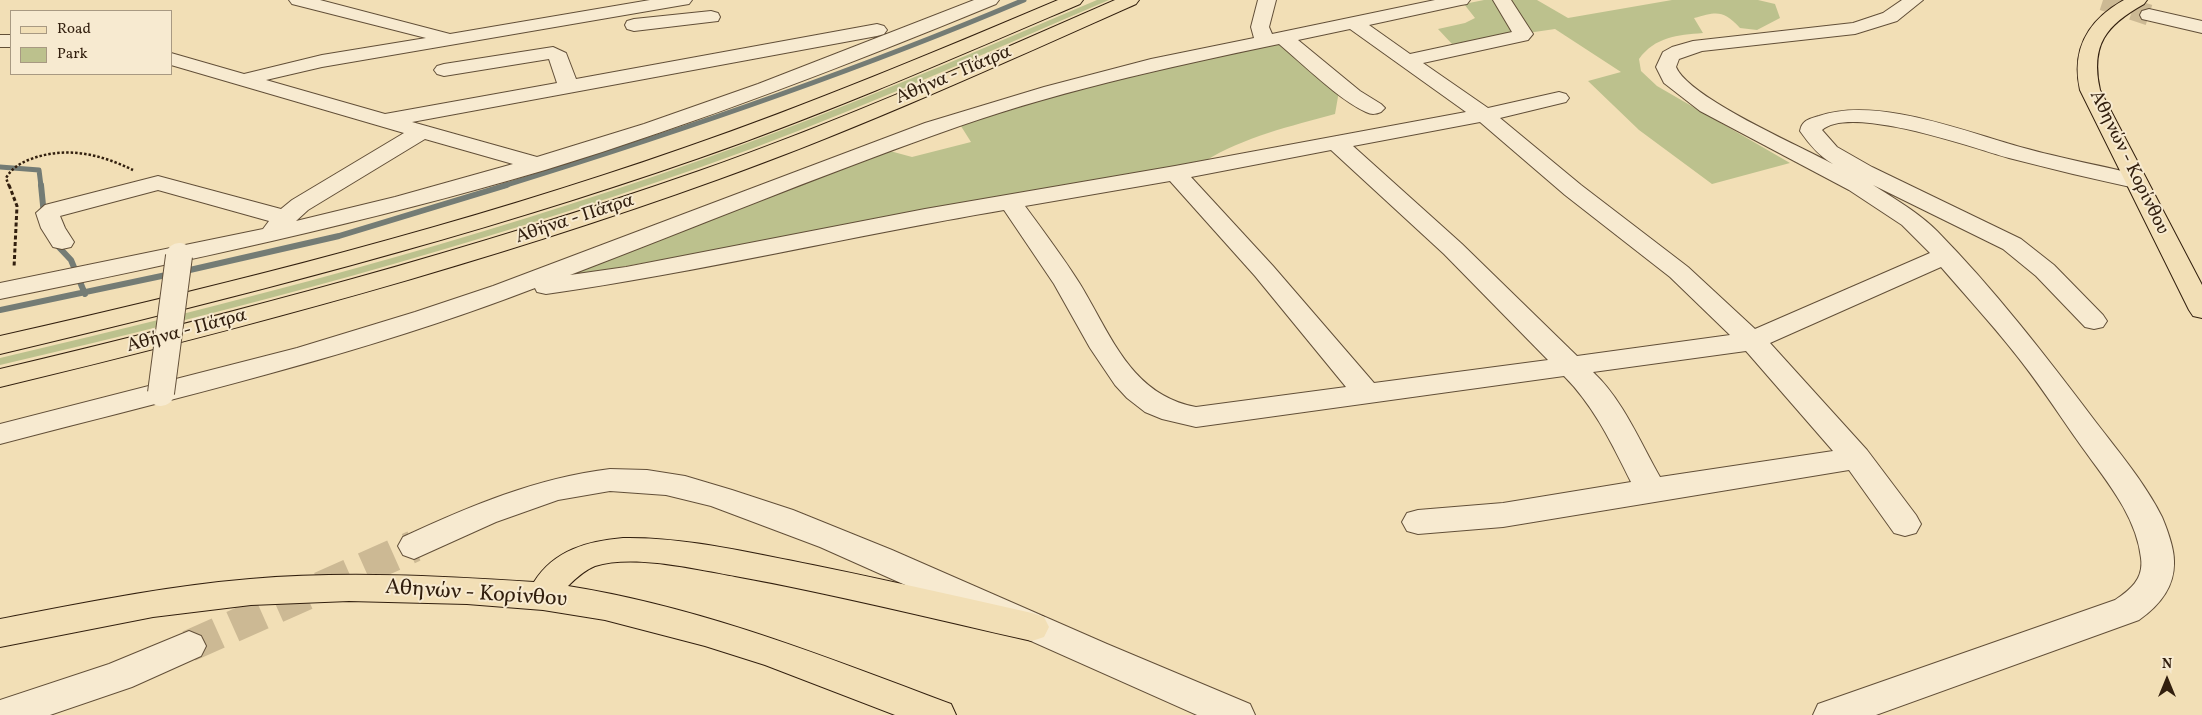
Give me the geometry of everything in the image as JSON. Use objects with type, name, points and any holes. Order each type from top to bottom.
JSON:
[{"type":"main road","name":"Αθήνα - Πάτρα","points":[[0,345],[215,294],[437,234],[543,202],[690,154],[806,110],[888,78],[1074,0]]},
{"type":"main road","name":"Αθήνα - Πάτρα","points":[[0,378],[242,318],[453,259],[559,226],[798,141],[952,78],[1130,0]]},
{"type":"main road","name":"Αθηνών - Κορίνθου","points":[[2143,8],[2115,13],[2103,24],[2094,36],[2088,53],[2086,70],[2090,90],[2134,181],[2202,310]]},
{"type":"main road","points":[[543,596],[550,582],[565,568],[578,560],[603,552],[642,549],[676,553],[825,581],[1032,627]]},
{"type":"main road","name":"Αθηνών - Κορίνθου","points":[[0,633],[153,603],[251,592],[377,588],[543,596],[605,606],[705,632],[771,652],[938,715]]},
{"type":"street","points":[[298,0],[451,38]]},
{"type":"street","points":[[583,0],[612,11]]},
{"type":"street","points":[[246,80],[292,67],[451,38],[551,24],[612,11],[684,0]]},
{"type":"street","points":[[0,292],[178,256],[268,231],[368,211],[538,164],[660,126],[754,93],[990,0]]},
{"type":"street","points":[[1267,0],[1260,27],[1273,39],[1374,108]]},
{"type":"street","points":[[0,434],[304,355],[502,292],[933,128],[1087,80],[1461,0]]},
{"type":"street","points":[[1408,60],[1521,36],[1523,34],[1502,0]]},
{"type":"street","points":[[1831,715],[2126,610],[2143,599],[2152,587],[2157,572],[2158,558],[2147,519],[2120,477],[2023,345],[1945,256],[1910,220],[1884,201],[1707,107],[1671,79],[1666,67],[1670,56],[1679,51],[1724,42],[1855,28],[1890,17],[1914,0]]},
{"type":"street","points":[[2143,8],[2202,27]]},
{"type":"street","points":[[551,24],[613,27],[712,17]]},
{"type":"street","points":[[1353,22],[1484,116],[1574,190],[1679,272],[1752,340],[1856,458],[1905,524]]},
{"type":"street","points":[[382,121],[877,30]]},
{"type":"street","points":[[444,70],[553,53],[559,57],[568,86]]},
{"type":"street","points":[[172,59],[382,121],[538,164]]},
{"type":"street","points":[[502,292],[626,276],[925,216],[1011,203],[1484,116],[1559,98]]},
{"type":"street","points":[[2094,321],[2048,271],[2012,244],[1864,172],[1829,152],[1811,131],[1812,125],[1821,120],[1847,117],[1902,122],[2070,167],[2134,181]]},
{"type":"street","points":[[268,231],[300,205],[421,132]]},
{"type":"street","points":[[1336,143],[1453,249],[1573,366],[1591,386],[1615,422],[1651,490]]},
{"type":"street","points":[[1175,173],[1264,271],[1366,392]]},
{"type":"street","points":[[62,242],[53,230],[48,213],[53,210],[158,183],[268,231]]},
{"type":"street","points":[[1011,203],[1062,278],[1110,358],[1126,378],[1149,401],[1169,412],[1196,417],[1752,340],[1945,256]]},
{"type":"street","points":[[161,393],[178,256]]},
{"type":"street","points":[[1418,522],[1503,516],[1651,490],[1856,458]]},
{"type":"street","points":[[414,546],[483,513],[531,495],[610,480],[646,481],[681,487],[727,499],[787,520],[1237,715]]},
{"type":"street","points":[[4,715],[118,676],[189,646]]},
{"type":"path","points":[[14,270],[17,206],[6,178],[10,170],[18,165],[49,152],[70,151],[120,164],[158,183]]},
{"type":"green space","points":[[1097,0],[1109,0],[906,87],[804,128],[701,167],[615,196],[528,224],[353,275],[177,322],[0,365],[0,358],[177,315],[352,269],[526,218],[612,190],[749,143],[899,84]]},
{"type":"green space","points":[[1484,0],[1537,0],[1568,18],[1672,0],[1758,0],[1775,4],[1780,18],[1757,30],[1740,28],[1729,18],[1719,14],[1708,14],[1694,18],[1703,33],[1676,36],[1659,42],[1639,59],[1641,71],[1657,86],[1790,163],[1712,184],[1639,130],[1588,81],[1621,72],[1555,29],[1452,44],[1438,29],[1465,23],[1475,18],[1464,4]]},
{"type":"green space","points":[[1280,42],[1339,91],[1335,114],[1252,139],[1205,161],[577,275],[572,273],[622,249],[890,151],[912,157],[971,142],[959,123],[1078,86]]},
{"type":"waterway","points":[[503,186],[766,100],[896,52],[1024,0]]},
{"type":"waterway","points":[[0,167],[39,170],[41,186]]},
{"type":"waterway","points":[[41,185],[44,215]]},
{"type":"waterway","points":[[181,272],[339,236],[507,185]]},
{"type":"waterway","points":[[54,242],[71,260],[84,292]]},
{"type":"waterway","points":[[84,292],[171,274]]},
{"type":"waterway","points":[[0,310],[84,292]]},
{"type":"tunnel","points":[[2103,0],[2149,15]]},
{"type":"tunnel","points":[[189,646],[414,546]]}]
